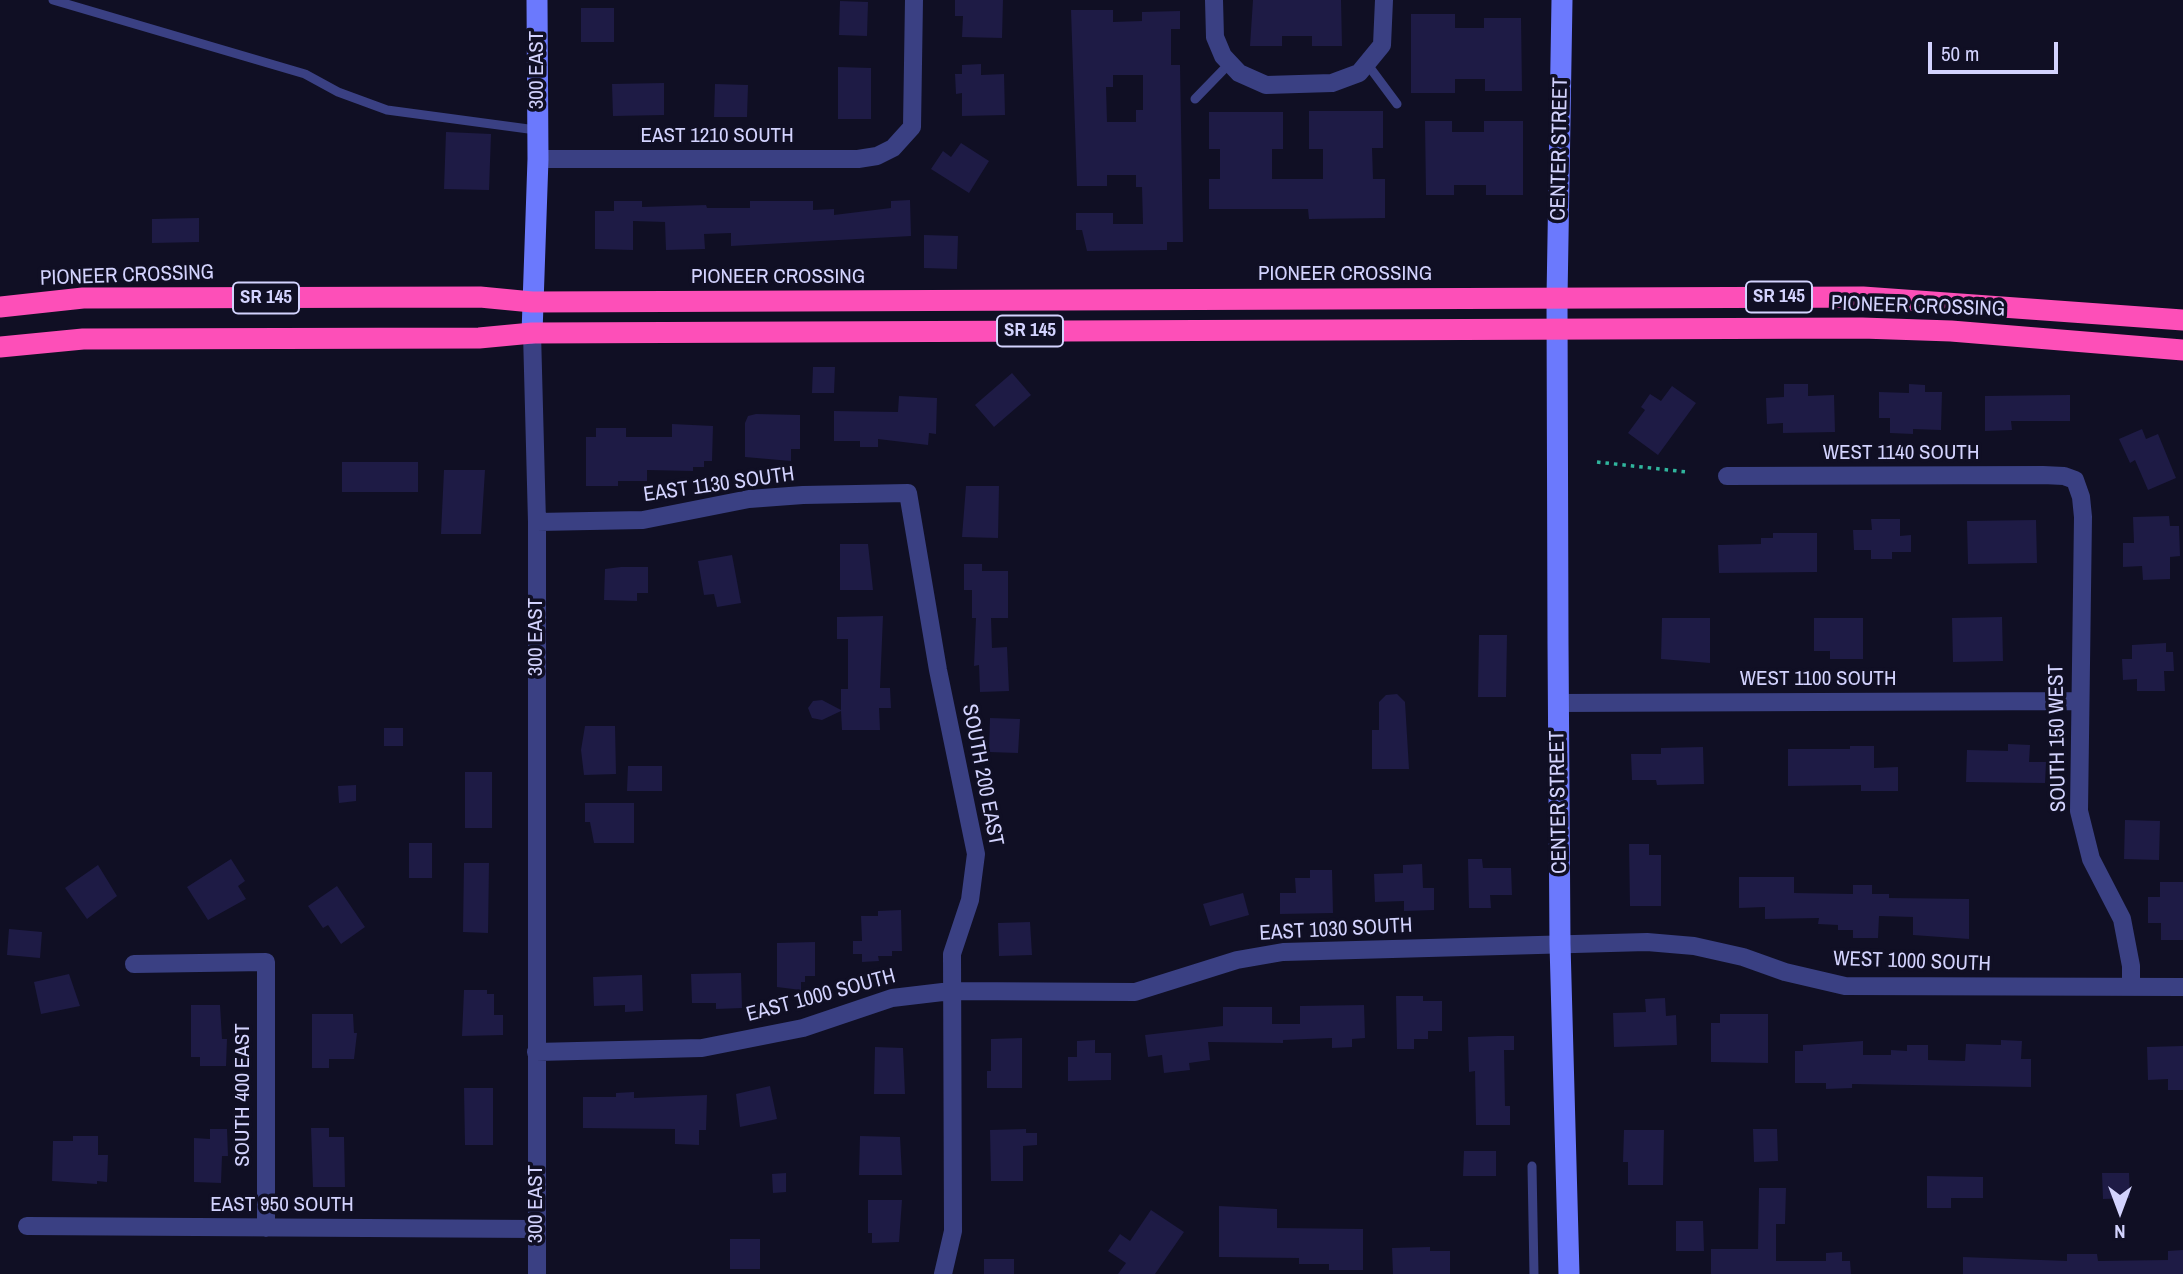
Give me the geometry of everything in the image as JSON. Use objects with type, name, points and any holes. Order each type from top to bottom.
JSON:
[{"type":"highway","name":"PIONEER CROSSING","points":[[0,307],[83,298],[480,297],[532,302],[1863,297],[2183,320]]},
{"type":"highway","name":"PIONEER CROSSING","points":[[1557,329],[1862,328],[1964,332],[2183,349]]},
{"type":"highway","name":"SR 145","points":[[0,347],[83,339],[1557,329]]},
{"type":"street","name":"300 EAST","points":[[537,0],[538,159],[532,302],[537,522],[537,1274]]},
{"type":"street","name":"EAST 1210 SOUTH","points":[[538,159],[858,159],[877,156],[893,148],[907,135],[914,118],[914,0]]},
{"type":"street","points":[[1214,0],[1215,37],[1229,64],[1239,74],[1266,85],[1332,83],[1364,69],[1381,44],[1384,0]]},
{"type":"street","name":"CENTER STREET","points":[[1562,0],[1557,298],[1558,703],[1560,944],[1569,1274]]},
{"type":"street","name":"WEST 1140 SOUTH","points":[[1727,476],[2043,475],[2064,476],[2075,480]]},
{"type":"street","name":"SOUTH 150 WEST","points":[[2075,480],[2081,497],[2083,517],[2079,811],[2091,859],[2122,919],[2131,966],[2131,987]]},
{"type":"street","name":"EAST 1130 SOUTH","points":[[537,522],[643,520],[749,499],[908,493]]},
{"type":"street","name":"SOUTH 200 EAST","points":[[908,493],[938,670],[976,854],[970,900],[952,954],[953,1231],[943,1274]]},
{"type":"street","name":"WEST 1100 SOUTH","points":[[1558,703],[2079,701]]},
{"type":"street","name":"WEST 1000 SOUTH","points":[[1560,944],[1647,942],[1694,946],[1844,986],[2183,987]]},
{"type":"street","name":"EAST 1030 SOUTH","points":[[951,991],[1135,992],[1237,960],[1283,952],[1560,944]]},
{"type":"street","name":"SOUTH 400 EAST","points":[[134,964],[265,962],[265,1228]]},
{"type":"street","name":"EAST 1000 SOUTH","points":[[536,1052],[702,1048],[803,1028],[892,998],[951,991]]},
{"type":"street","name":"EAST 950 SOUTH","points":[[27,1226],[537,1229]]},
{"type":"lane","points":[[53,0],[305,74],[338,92],[387,110],[538,130]]},
{"type":"lane","points":[[1195,99],[1229,64]]},
{"type":"lane","points":[[1364,69],[1397,104]]},
{"type":"lane","points":[[1532,1166],[1534,1274]]},
{"type":"path","points":[[1597,462],[1687,471]]},
{"type":"building","points":[[955,0],[1003,0],[1002,38],[962,37],[963,16],[955,16]]},
{"type":"building","points":[[1253,0],[1341,0],[1342,46],[1312,46],[1312,36],[1282,36],[1282,46],[1250,46]]},
{"type":"building","points":[[840,1],[868,2],[867,36],[839,35]]},
{"type":"building","points":[[581,8],[614,8],[614,42],[581,42]]},
{"type":"building","points":[[1071,10],[1113,10],[1113,22],[1142,21],[1142,12],[1180,11],[1180,29],[1171,29],[1171,65],[1180,65],[1183,242],[1167,242],[1167,250],[1087,251],[1082,230],[1076,230],[1076,213],[1113,213],[1113,224],[1143,224],[1142,187],[1136,187],[1136,175],[1107,175],[1107,186],[1077,186]],"holes":[[[1113,75],[1143,75],[1143,110],[1136,110],[1136,122],[1107,122],[1106,87],[1113,87]]]},
{"type":"building","points":[[1411,14],[1455,14],[1455,28],[1484,28],[1484,18],[1521,18],[1522,91],[1485,91],[1485,79],[1455,79],[1455,93],[1411,93]]},
{"type":"building","points":[[981,64],[981,75],[1004,74],[1005,115],[962,116],[962,93],[956,94],[955,74],[962,74],[962,65]]},
{"type":"building","points":[[838,67],[871,68],[871,119],[838,119]]},
{"type":"building","points":[[664,83],[664,115],[613,116],[612,84]]},
{"type":"building","points":[[715,84],[748,85],[747,117],[714,117]]},
{"type":"building","points":[[1309,111],[1383,111],[1383,148],[1372,148],[1373,179],[1385,179],[1385,218],[1309,219],[1308,209],[1209,209],[1209,179],[1220,179],[1220,149],[1209,149],[1209,112],[1283,112],[1283,149],[1272,149],[1272,179],[1323,179],[1323,149],[1309,149]]},
{"type":"building","points":[[1425,121],[1452,121],[1452,132],[1484,132],[1484,121],[1523,121],[1523,195],[1486,195],[1486,185],[1454,185],[1454,195],[1426,195]]},
{"type":"building","points":[[446,132],[491,134],[489,190],[444,189]]},
{"type":"building","points":[[961,143],[989,161],[969,193],[931,169],[943,151],[951,157]]},
{"type":"building","points":[[910,200],[911,236],[731,246],[731,233],[704,234],[705,249],[666,250],[665,222],[633,221],[633,250],[595,249],[595,211],[614,211],[614,201],[642,201],[642,207],[706,205],[707,208],[750,208],[750,201],[813,201],[813,210],[834,209],[834,215],[891,208],[891,201]]},
{"type":"building","points":[[199,218],[199,242],[152,243],[152,219]]},
{"type":"building","points":[[924,235],[958,236],[957,269],[924,268]]},
{"type":"building","points":[[813,367],[835,367],[834,393],[812,393]]},
{"type":"building","points":[[1012,373],[1031,395],[994,427],[975,405]]},
{"type":"building","points":[[1784,384],[1808,384],[1808,396],[1834,395],[1835,432],[1783,433],[1783,423],[1767,424],[1766,398],[1784,397]]},
{"type":"building","points":[[1909,384],[1925,385],[1925,392],[1942,392],[1941,430],[1913,429],[1913,434],[1890,433],[1890,418],[1879,418],[1879,392],[1909,393]]},
{"type":"building","points":[[1672,386],[1696,403],[1658,455],[1628,433],[1645,410],[1641,407],[1650,394],[1661,401]]},
{"type":"building","points":[[2070,395],[2070,421],[2011,421],[2012,430],[1985,431],[1985,396]]},
{"type":"building","points":[[899,396],[937,398],[936,434],[929,433],[928,445],[878,439],[878,447],[860,447],[860,441],[834,441],[834,411],[898,412]]},
{"type":"building","points":[[800,415],[800,449],[791,449],[791,461],[745,457],[745,423],[748,416]]},
{"type":"building","points":[[672,424],[713,426],[712,461],[704,461],[704,467],[693,467],[693,471],[647,470],[647,481],[618,481],[618,486],[586,486],[586,437],[596,437],[596,428],[626,428],[626,437],[672,437]]},
{"type":"building","points":[[2142,429],[2146,439],[2158,434],[2176,478],[2148,490],[2135,460],[2130,463],[2119,439]]},
{"type":"building","points":[[342,462],[418,462],[418,492],[342,492]]},
{"type":"building","points":[[444,470],[485,470],[481,534],[441,534]]},
{"type":"building","points":[[966,486],[999,486],[998,538],[962,537]]},
{"type":"building","points":[[2169,516],[2170,526],[2179,526],[2180,556],[2170,557],[2170,579],[2143,580],[2142,566],[2123,567],[2123,543],[2134,543],[2133,517]]},
{"type":"building","points":[[1871,519],[1900,519],[1900,536],[1911,535],[1911,552],[1892,552],[1892,559],[1871,559],[1871,550],[1854,550],[1853,530],[1872,530]]},
{"type":"building","points":[[2036,520],[2037,563],[1968,564],[1967,521]]},
{"type":"building","points":[[1773,533],[1817,533],[1817,572],[1719,573],[1718,545],[1761,544],[1761,538],[1773,538]]},
{"type":"building","points":[[840,544],[868,544],[873,590],[840,590]]},
{"type":"building","points":[[732,555],[741,603],[717,607],[714,594],[704,595],[698,561]]},
{"type":"building","points":[[964,564],[982,564],[982,571],[1008,571],[1008,618],[991,618],[992,648],[1007,647],[1009,691],[980,692],[979,665],[974,666],[976,618],[972,618],[972,590],[964,590]]},
{"type":"building","points":[[648,567],[648,593],[637,593],[637,601],[604,600],[605,569]]},
{"type":"building","points":[[883,616],[880,688],[890,688],[891,708],[879,708],[880,730],[842,730],[841,711],[822,720],[812,718],[808,708],[813,701],[822,700],[841,710],[841,689],[848,689],[848,639],[837,639],[837,617]]},
{"type":"building","points":[[2002,617],[2003,661],[1953,662],[1952,618]]},
{"type":"building","points":[[1662,618],[1710,618],[1710,663],[1661,659]]},
{"type":"building","points":[[1814,618],[1863,618],[1863,659],[1830,659],[1830,651],[1814,651]]},
{"type":"building","points":[[1479,635],[1507,635],[1506,697],[1478,697]]},
{"type":"building","points":[[2166,643],[2166,652],[2173,652],[2174,671],[2164,671],[2165,691],[2137,691],[2137,679],[2123,680],[2122,659],[2132,659],[2132,645]]},
{"type":"building","points":[[1397,694],[1405,702],[1409,769],[1372,769],[1372,730],[1379,730],[1379,702],[1386,695]]},
{"type":"building","points":[[990,718],[1020,719],[1018,753],[989,752]]},
{"type":"building","points":[[585,726],[615,726],[616,774],[584,775],[581,750]]},
{"type":"building","points":[[384,728],[403,728],[403,746],[384,746]]},
{"type":"building","points":[[2008,744],[2030,745],[2029,762],[2046,762],[2045,783],[1966,782],[1967,750],[2008,751]]},
{"type":"building","points":[[1850,746],[1874,746],[1874,768],[1898,767],[1898,791],[1861,791],[1861,785],[1788,786],[1788,749],[1850,749]]},
{"type":"building","points":[[1703,747],[1704,784],[1657,785],[1656,780],[1632,780],[1631,754],[1661,754],[1661,748]]},
{"type":"building","points":[[628,766],[662,766],[662,791],[627,791]]},
{"type":"building","points":[[465,772],[492,772],[492,828],[465,828]]},
{"type":"building","points":[[356,785],[356,801],[339,803],[338,786]]},
{"type":"building","points":[[585,803],[634,803],[634,843],[594,843],[590,822],[585,822]]},
{"type":"building","points":[[2125,820],[2160,821],[2159,860],[2124,859]]},
{"type":"building","points":[[409,843],[432,843],[432,878],[409,878]]},
{"type":"building","points":[[1629,844],[1649,844],[1649,855],[1661,855],[1661,906],[1630,906]]},
{"type":"building","points":[[231,859],[245,881],[238,886],[246,899],[208,920],[187,887]]},
{"type":"building","points":[[1468,859],[1482,859],[1483,868],[1511,868],[1512,895],[1490,895],[1491,908],[1469,908]]},
{"type":"building","points":[[464,863],[489,863],[488,933],[463,932]]},
{"type":"building","points":[[1422,864],[1423,888],[1434,888],[1434,910],[1404,911],[1404,901],[1375,902],[1374,874],[1403,873],[1403,865]]},
{"type":"building","points":[[98,865],[117,896],[87,919],[65,888]]},
{"type":"building","points":[[1310,870],[1332,870],[1333,913],[1280,914],[1280,893],[1296,893],[1295,878],[1310,878]]},
{"type":"building","points":[[1739,877],[1794,877],[1794,893],[1853,894],[1853,885],[1872,885],[1872,894],[1889,894],[1889,898],[1969,899],[1969,939],[1913,935],[1913,917],[1879,916],[1878,938],[1853,938],[1853,930],[1838,930],[1838,925],[1818,924],[1819,918],[1765,919],[1765,907],[1739,908]]},
{"type":"building","points":[[2160,882],[2183,882],[2183,940],[2161,940],[2161,923],[2148,923],[2148,897],[2160,897]]},
{"type":"building","points":[[337,886],[365,927],[341,944],[328,925],[323,928],[308,906]]},
{"type":"building","points":[[1243,893],[1249,915],[1210,926],[1203,904]]},
{"type":"building","points":[[901,910],[902,951],[892,951],[892,956],[878,956],[879,961],[862,962],[862,954],[853,954],[853,941],[862,941],[861,916],[878,916],[878,911]]},
{"type":"building","points":[[1030,922],[1032,955],[999,956],[998,923]]},
{"type":"building","points":[[9,929],[42,932],[40,958],[7,955]]},
{"type":"building","points":[[815,942],[815,976],[805,976],[805,982],[801,982],[801,990],[777,987],[777,943]]},
{"type":"building","points":[[741,973],[742,1008],[716,1009],[716,1003],[692,1003],[691,974]]},
{"type":"building","points":[[69,974],[80,1006],[41,1014],[34,982]]},
{"type":"building","points":[[642,975],[643,1011],[625,1012],[625,1005],[594,1006],[593,977]]},
{"type":"building","points":[[464,990],[487,990],[487,994],[494,994],[494,1015],[503,1015],[503,1035],[462,1036]]},
{"type":"building","points":[[1396,996],[1423,996],[1423,1001],[1442,1001],[1442,1031],[1428,1031],[1428,1039],[1414,1039],[1414,1049],[1397,1049]]},
{"type":"building","points":[[1665,998],[1666,1016],[1676,1015],[1677,1045],[1614,1047],[1613,1013],[1646,1012],[1645,999]]},
{"type":"building","points":[[191,1005],[220,1005],[222,1039],[227,1039],[226,1066],[200,1066],[200,1057],[191,1057]]},
{"type":"building","points":[[1364,1005],[1365,1038],[1352,1039],[1352,1047],[1332,1048],[1332,1038],[1283,1040],[1283,1043],[1208,1042],[1210,1060],[1189,1063],[1190,1070],[1164,1073],[1162,1055],[1148,1057],[1145,1035],[1223,1026],[1223,1007],[1272,1007],[1272,1024],[1300,1024],[1300,1006]]},
{"type":"building","points":[[312,1014],[353,1014],[354,1033],[357,1033],[354,1059],[329,1059],[329,1068],[312,1068]]},
{"type":"building","points":[[1720,1014],[1768,1014],[1768,1063],[1711,1062],[1711,1023],[1720,1023]]},
{"type":"building","points":[[1514,1036],[1514,1050],[1504,1050],[1505,1106],[1510,1106],[1510,1125],[1476,1125],[1475,1071],[1469,1072],[1468,1037]]},
{"type":"building","points":[[1022,1038],[1022,1088],[987,1088],[987,1071],[991,1071],[991,1039]]},
{"type":"building","points":[[1095,1040],[1095,1053],[1111,1053],[1111,1080],[1068,1081],[1068,1057],[1077,1057],[1077,1041]]},
{"type":"building","points":[[2001,1040],[2022,1041],[2021,1059],[2031,1059],[2031,1087],[1852,1084],[1852,1088],[1826,1089],[1826,1083],[1795,1083],[1795,1051],[1803,1051],[1803,1045],[1863,1041],[1863,1055],[1891,1055],[1891,1050],[1907,1051],[1907,1045],[1928,1045],[1928,1060],[1965,1061],[1966,1044],[2001,1045]]},
{"type":"building","points":[[2183,1046],[2183,1090],[2168,1090],[2168,1079],[2148,1080],[2147,1047]]},
{"type":"building","points":[[875,1047],[903,1048],[905,1094],[874,1094]]},
{"type":"building","points":[[770,1086],[777,1119],[740,1127],[736,1094]]},
{"type":"building","points":[[464,1088],[493,1088],[493,1145],[465,1145]]},
{"type":"building","points":[[634,1092],[634,1098],[707,1095],[706,1130],[699,1130],[699,1145],[675,1144],[675,1129],[583,1128],[583,1097],[616,1097],[616,1093]]},
{"type":"building","points":[[311,1128],[329,1128],[329,1137],[344,1137],[345,1187],[313,1187]]},
{"type":"building","points":[[210,1129],[227,1129],[228,1156],[222,1156],[221,1183],[194,1182],[194,1138],[210,1139]]},
{"type":"building","points":[[1026,1129],[1026,1133],[1037,1133],[1037,1145],[1023,1146],[1023,1181],[991,1181],[990,1130]]},
{"type":"building","points":[[1753,1129],[1777,1129],[1778,1161],[1754,1162]]},
{"type":"building","points":[[1624,1130],[1664,1130],[1663,1185],[1628,1185],[1628,1162],[1623,1162]]},
{"type":"building","points":[[73,1136],[98,1136],[98,1155],[108,1155],[107,1182],[97,1181],[97,1184],[52,1181],[53,1141],[73,1141]]},
{"type":"building","points":[[860,1136],[900,1137],[902,1175],[859,1175]]},
{"type":"building","points":[[1464,1151],[1496,1151],[1496,1176],[1463,1176]]},
{"type":"building","points":[[786,1173],[786,1192],[773,1193],[772,1174]]},
{"type":"building","points":[[2102,1173],[2129,1173],[2130,1198],[2103,1199]]},
{"type":"building","points":[[1927,1176],[1983,1177],[1983,1198],[1951,1198],[1951,1208],[1927,1208]]},
{"type":"building","points":[[1759,1188],[1786,1188],[1785,1224],[1776,1224],[1776,1261],[1826,1261],[1826,1253],[1842,1252],[1842,1261],[1850,1261],[1851,1274],[1711,1274],[1711,1249],[1758,1249]]},
{"type":"building","points":[[868,1200],[902,1200],[899,1242],[872,1243],[872,1233],[868,1233]]},
{"type":"building","points":[[1219,1206],[1277,1209],[1277,1228],[1363,1229],[1363,1270],[1329,1270],[1329,1264],[1299,1264],[1299,1258],[1219,1257]]},
{"type":"building","points":[[1151,1210],[1184,1232],[1155,1274],[1118,1274],[1126,1263],[1108,1251],[1120,1234],[1130,1241]]},
{"type":"building","points":[[1676,1221],[1703,1221],[1704,1251],[1676,1251]]},
{"type":"building","points":[[730,1239],[760,1239],[760,1269],[730,1269]]},
{"type":"building","points":[[1430,1247],[1430,1251],[1450,1251],[1450,1274],[1393,1274],[1392,1248]]},
{"type":"building","points":[[2183,1250],[2183,1274],[1963,1274],[1963,1257],[2067,1261],[2067,1254],[2097,1254],[2098,1261],[2168,1260],[2168,1251]]},
{"type":"building","points":[[984,1259],[1014,1259],[1014,1274],[984,1274]]}]
